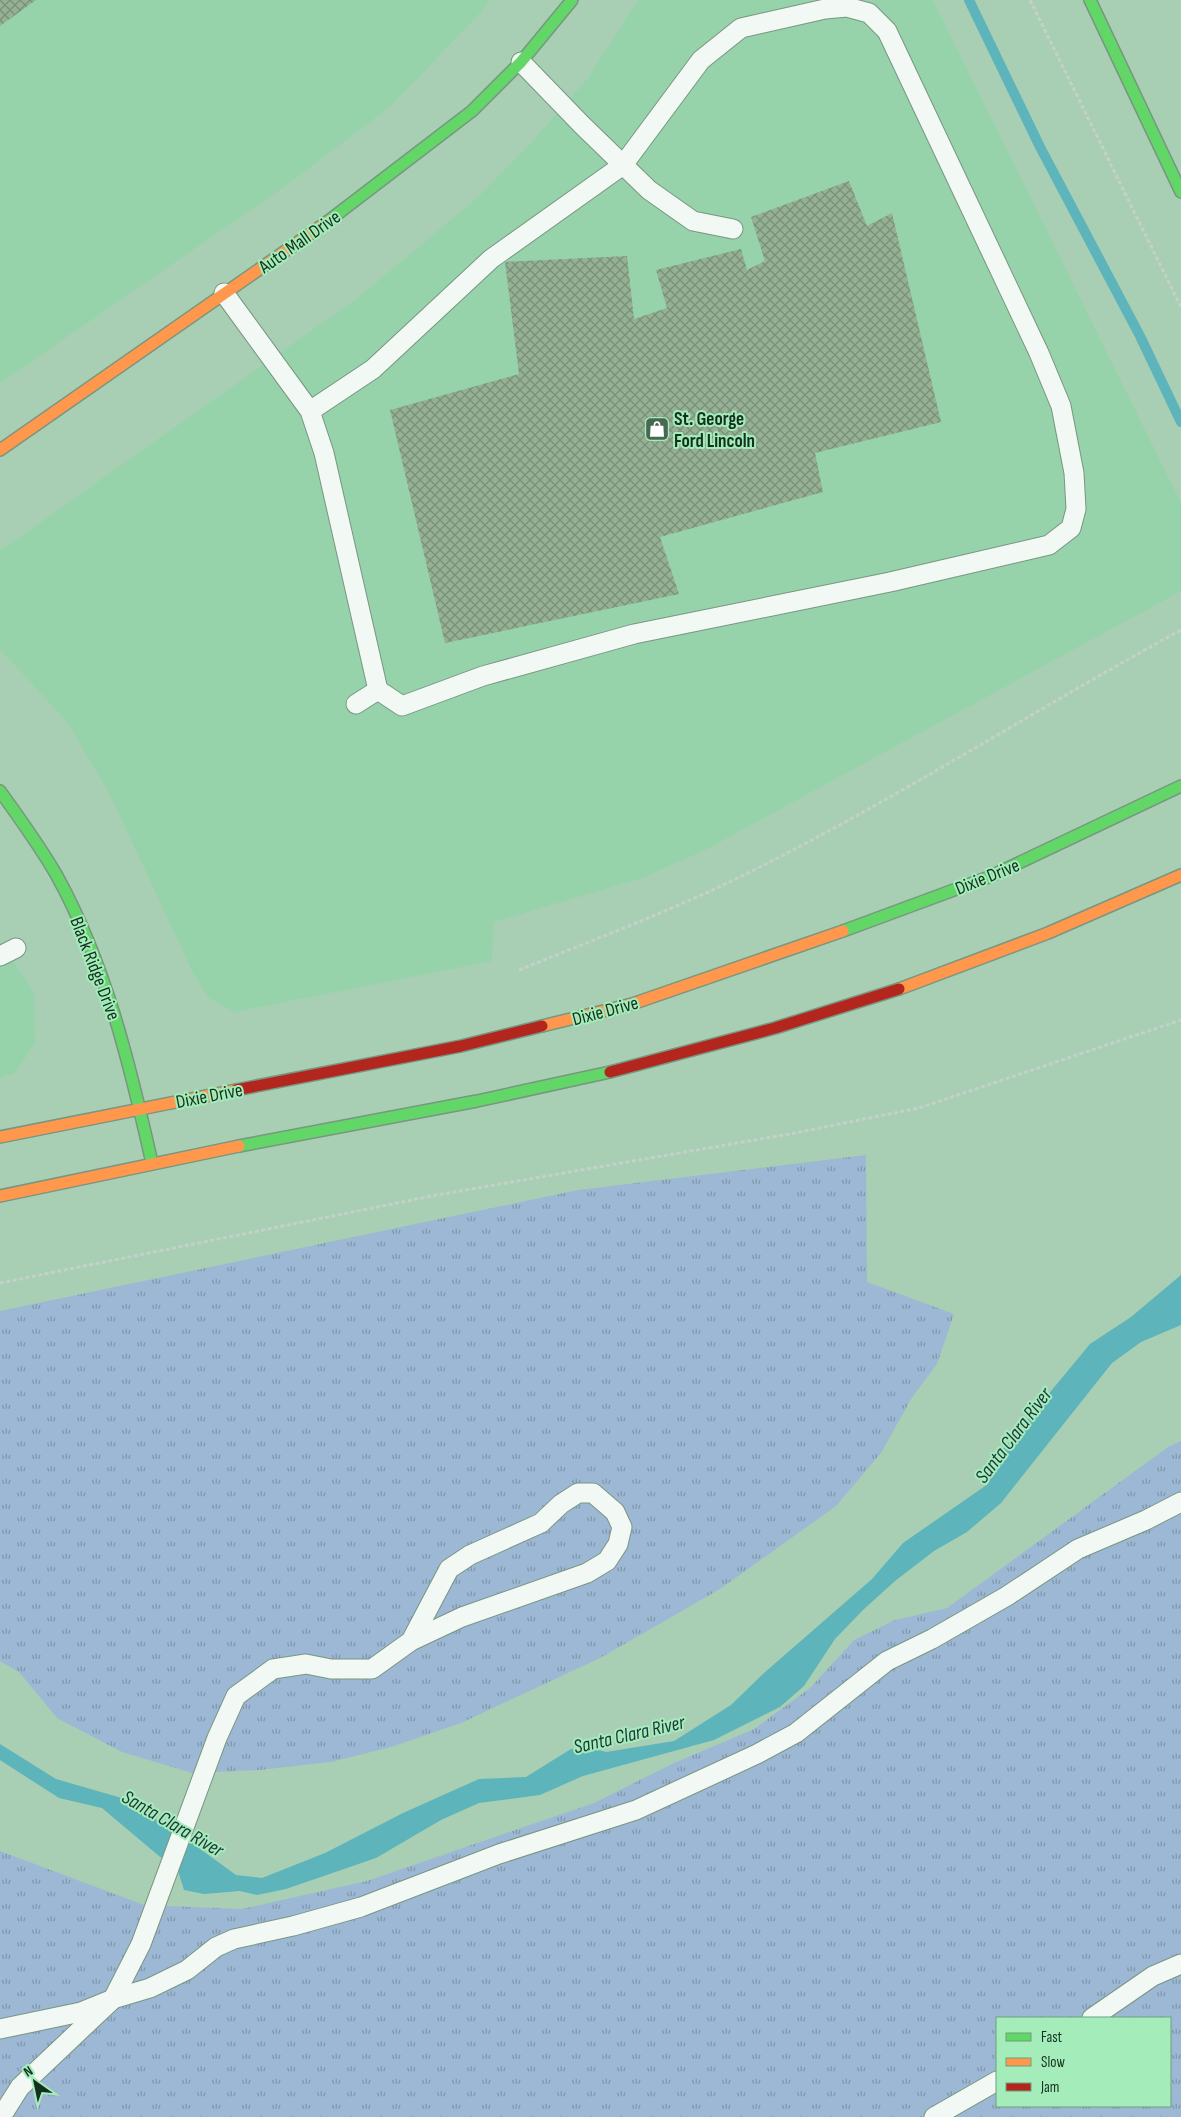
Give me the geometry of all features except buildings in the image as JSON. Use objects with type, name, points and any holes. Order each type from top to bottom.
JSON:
[{"type":"main road","name":"Auto Mall Drive","points":[[0,450],[326,223],[464,117],[521,62],[572,0]]},
{"type":"main road","points":[[1090,0],[1126,72],[1181,192]]},
{"type":"main road","points":[[1126,72],[1181,167]]},
{"type":"main road","name":"Dixie Drive","points":[[0,1137],[461,1046],[632,1004],[758,962],[989,876],[1071,840],[1181,786]]},
{"type":"main road","name":"Black Ridge Drive","points":[[0,790],[17,811],[49,863],[78,916],[102,975],[122,1037],[152,1163]]},
{"type":"main road","points":[[0,1196],[152,1163],[509,1094],[635,1066],[735,1040],[848,1007],[992,957],[1181,875]]},
{"type":"lane","points":[[224,293],[310,411],[324,453],[378,690],[402,706],[482,676],[543,657],[634,634],[890,582],[1049,545],[1071,528],[1076,509],[1074,473],[1061,406],[1039,353],[912,80],[887,31],[869,13],[847,7],[825,8],[741,28],[701,60],[623,165],[491,259],[374,369],[310,411]]},
{"type":"lane","points":[[521,62],[582,126],[649,190],[693,221],[733,229]]},
{"type":"lane","points":[[356,704],[378,690]]},
{"type":"lane","points":[[2,2117],[20,2087],[113,1999],[141,1944],[217,1738],[236,1696],[273,1669],[306,1664],[330,1668],[372,1669],[411,1641],[462,1617],[587,1573],[607,1561],[618,1544],[622,1526],[615,1512],[593,1493],[578,1493],[560,1504],[541,1523],[470,1555],[449,1569],[411,1641]]},
{"type":"lane","points":[[0,2029],[81,2012],[113,1999],[150,1988],[187,1970],[216,1947],[234,1939],[293,1926],[361,1907],[499,1854],[636,1810],[757,1754],[796,1732],[887,1661],[998,1600],[1078,1549],[1146,1520],[1181,1502]]},
{"type":"lane","points":[[1093,2017],[1153,1976],[1181,1964]]},
{"type":"lane","points":[[934,2117],[996,2082]]},
{"type":"path","points":[[1030,0],[1181,307]]},
{"type":"path","points":[[519,970],[659,913],[754,870],[823,834],[1181,630]]},
{"type":"path","points":[[0,1283],[437,1195],[785,1134],[919,1108],[1181,1020]]},
{"type":"shaded area","points":[[0,0],[490,0],[483,10],[390,107],[284,187],[0,383]]},
{"type":"shaded area","points":[[638,0],[933,0],[1181,503],[1181,591],[705,850],[642,878],[494,922],[492,961],[234,1012],[209,998],[194,975],[111,797],[68,723],[0,649],[0,551],[359,297],[477,198],[528,146],[588,78]]},
{"type":"shaded area","points":[[0,940],[34,993],[35,1043],[15,1073],[0,1078]]},
{"type":"shaded area","points":[[1181,1275],[1181,1325],[1141,1342],[1112,1363],[1001,1503],[967,1532],[934,1551],[895,1581],[863,1610],[835,1639],[804,1686],[780,1707],[714,1740],[583,1776],[540,1795],[479,1803],[441,1820],[376,1858],[286,1889],[257,1895],[240,1891],[204,1894],[184,1890],[177,1868],[159,1856],[102,1808],[59,1798],[0,1760],[0,1744],[56,1779],[125,1799],[192,1843],[236,1875],[262,1878],[325,1853],[403,1813],[479,1779],[526,1777],[571,1749],[587,1747],[606,1752],[674,1741],[731,1705],[764,1673],[872,1579],[903,1543],[988,1484],[1003,1449],[1090,1344],[1131,1317]]},
{"type":"green space","points":[[866,1155],[867,1282],[954,1314],[937,1364],[911,1399],[881,1453],[836,1506],[720,1589],[600,1658],[461,1723],[391,1747],[331,1762],[259,1770],[192,1773],[122,1752],[57,1718],[19,1672],[0,1661],[0,1311],[578,1190]]},
{"type":"green space","points":[[1181,1441],[1181,2117],[0,2117],[0,1851],[144,1905],[242,1909],[367,1881],[594,1803],[674,1763],[754,1729],[810,1688],[854,1640],[895,1620],[947,1608],[1168,1447]]},
{"type":"waterway","points":[[969,0],[1040,147],[1140,336],[1181,422]]},
{"type":"traffic: fast","points":[[327,222],[472,111],[521,62],[572,0]]},
{"type":"traffic: fast","points":[[1090,0],[1181,192]]},
{"type":"traffic: fast","points":[[843,931],[989,877],[1181,786]]},
{"type":"traffic: fast","points":[[0,791],[37,843],[57,876],[89,945],[115,1016],[135,1089],[152,1163]]},
{"type":"traffic: fast","points":[[239,1146],[477,1101],[610,1072]]},
{"type":"traffic: slow","points":[[0,450],[327,222]]},
{"type":"traffic: slow","points":[[899,989],[1048,933],[1181,875]]},
{"type":"traffic: slow","points":[[542,1026],[632,1004],[843,931]]},
{"type":"traffic: slow","points":[[0,1137],[236,1090]]},
{"type":"traffic: slow","points":[[0,1196],[239,1146]]},
{"type":"traffic: jam","points":[[610,1072],[775,1028],[899,989]]},
{"type":"traffic: jam","points":[[236,1090],[461,1046],[542,1026]]},
{"type":"place","name":"St. George Ford Lincoln","points":[[657,429]]},
{"type":"water label","name":"Santa Clara River","points":[[1013,1435]]},
{"type":"water label","name":"Santa Clara River","points":[[629,1734]]},
{"type":"water label","name":"Santa Clara River","points":[[173,1823]]}]
